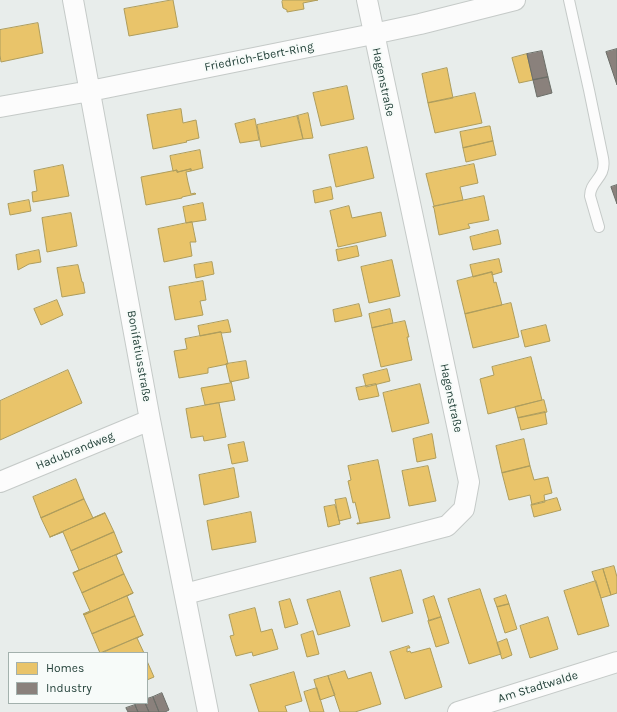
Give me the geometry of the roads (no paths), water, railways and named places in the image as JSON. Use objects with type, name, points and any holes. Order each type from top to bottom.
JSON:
[{"type":"street","name":"Bonifatiusstraße","points":[[73,0],[150,420],[208,712]]},
{"type":"street","name":"Hagenstraße","points":[[185,594],[446,526],[464,509],[469,482],[366,0]]},
{"type":"street","name":"Friedrich-Ebert-Ring","points":[[0,107],[90,91],[373,34],[420,24],[515,0]]},
{"type":"street","name":"Hadubrandweg","points":[[0,482],[150,420]]},
{"type":"street","name":"Am Stadtwalde","points":[[458,712],[617,662]]},
{"type":"lane","points":[[569,0],[590,90],[604,165],[603,171],[590,192],[599,227]]}]
